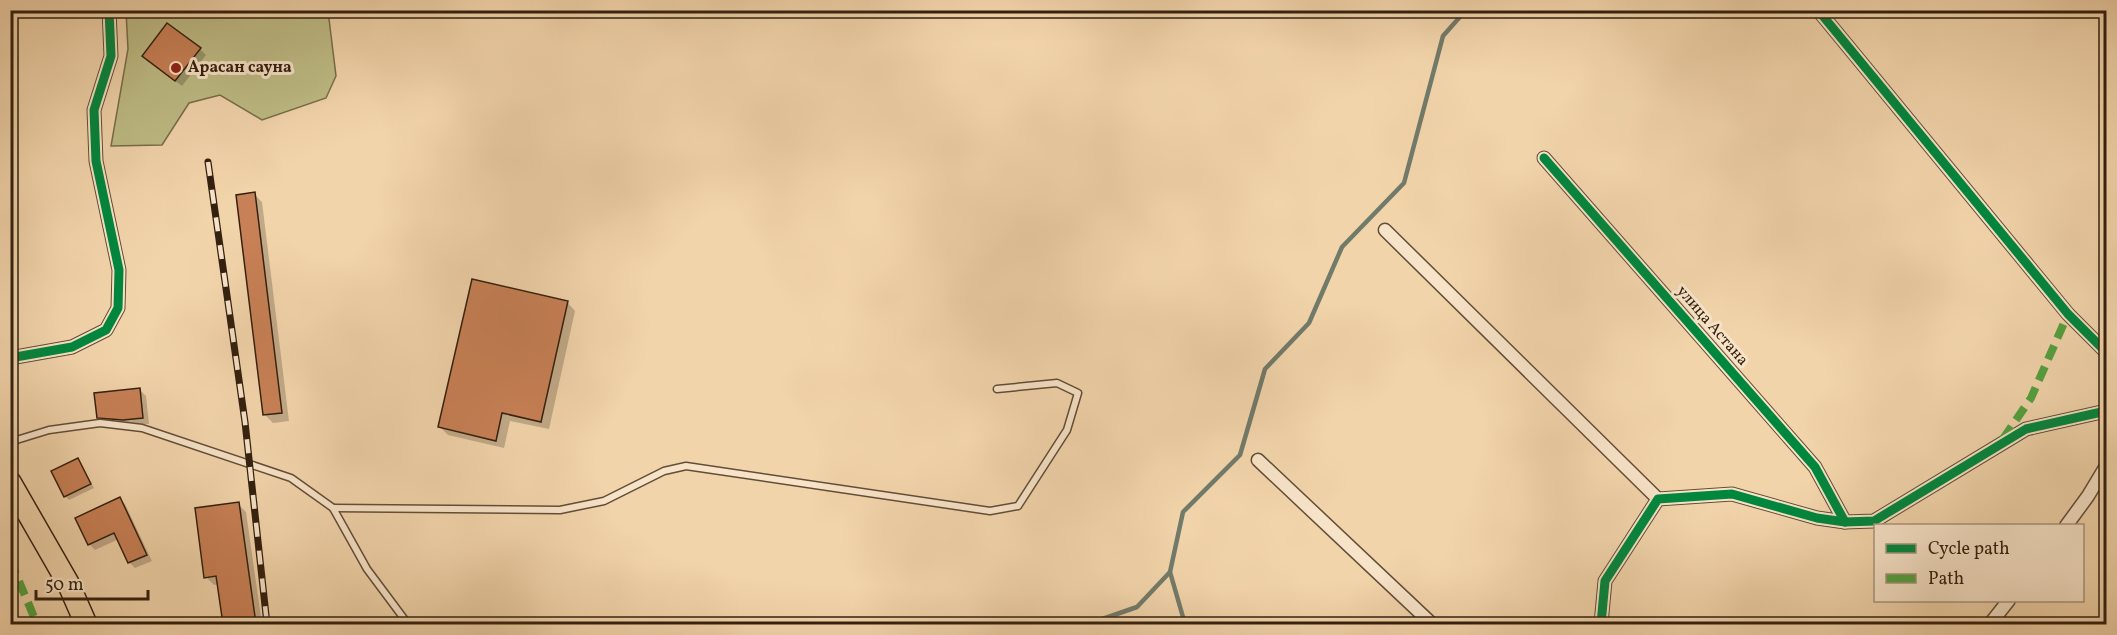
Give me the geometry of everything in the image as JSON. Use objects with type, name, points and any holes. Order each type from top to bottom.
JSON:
[{"type":"highway","points":[[10,482],[68,583],[86,624]]},
{"type":"street","points":[[10,358],[81,343],[106,330],[118,308],[119,270],[96,161],[94,130],[94,110],[111,56],[109,10]]},
{"type":"street","points":[[1818,10],[2068,314],[2106,352]]},
{"type":"street","name":"улица Астана","points":[[1544,158],[1815,467],[1845,522]]},
{"type":"street","points":[[1385,230],[1658,499],[1732,495],[1817,518],[1845,522],[1874,521],[2026,429],[2106,411]]},
{"type":"street","points":[[1258,460],[1432,624]]},
{"type":"street","points":[[2067,524],[2104,475]]},
{"type":"street","points":[[1600,624],[1605,581],[1658,499]]},
{"type":"street","points":[[1990,624],[2007,602]]},
{"type":"lane","points":[[333,508],[560,510],[604,501],[664,471],[686,466],[990,511],[1018,506],[1067,430],[1078,393],[1057,383],[997,389]]},
{"type":"lane","points":[[10,442],[49,430],[100,423],[142,428],[291,478],[333,508],[367,569],[408,624]]},
{"type":"shaded area","name":"Арасан сауна","points":[[126,11],[328,11],[336,76],[326,98],[262,120],[220,95],[189,103],[162,145],[111,146],[128,49]]},
{"type":"building","name":"Арасан сауна","points":[[167,23],[201,48],[175,81],[142,56]]},
{"type":"building","points":[[255,192],[282,413],[263,415],[236,195]]},
{"type":"building","points":[[472,279],[568,301],[541,422],[502,413],[496,441],[438,427]]},
{"type":"building","points":[[140,388],[143,418],[123,420],[97,418],[94,393]]},
{"type":"building","points":[[78,458],[91,484],[64,497],[51,471]]},
{"type":"building","points":[[120,497],[147,555],[128,563],[114,533],[88,545],[75,518]]},
{"type":"building","points":[[239,502],[256,624],[223,624],[216,576],[204,578],[195,508]]},
{"type":"waterway","points":[[1185,624],[1170,572],[1183,512],[1240,455],[1265,369],[1309,323],[1342,247],[1404,183],[1443,36],[1466,10]]},
{"type":"waterway","points":[[1088,624],[1137,607],[1170,572]]},
{"type":"railway","points":[[208,162],[245,422],[267,624]]},
{"type":"marked path","points":[[2003,439],[2031,398],[2068,314]]},
{"type":"marked path","points":[[10,560],[37,624]]},
{"type":"cycle path","points":[[10,358],[72,347],[106,330],[118,308],[119,270],[96,161],[94,110],[111,56],[109,10]]},
{"type":"cycle path","points":[[1818,10],[2068,314],[2106,352]]},
{"type":"cycle path","points":[[1544,158],[1815,467],[1845,522]]},
{"type":"cycle path","points":[[1601,624],[1605,581],[1658,499],[1732,494],[1817,518],[1845,522],[1874,521],[2026,429],[2106,411]]},
{"type":"place","name":"Арасан сауна","points":[[176,68]]}]
